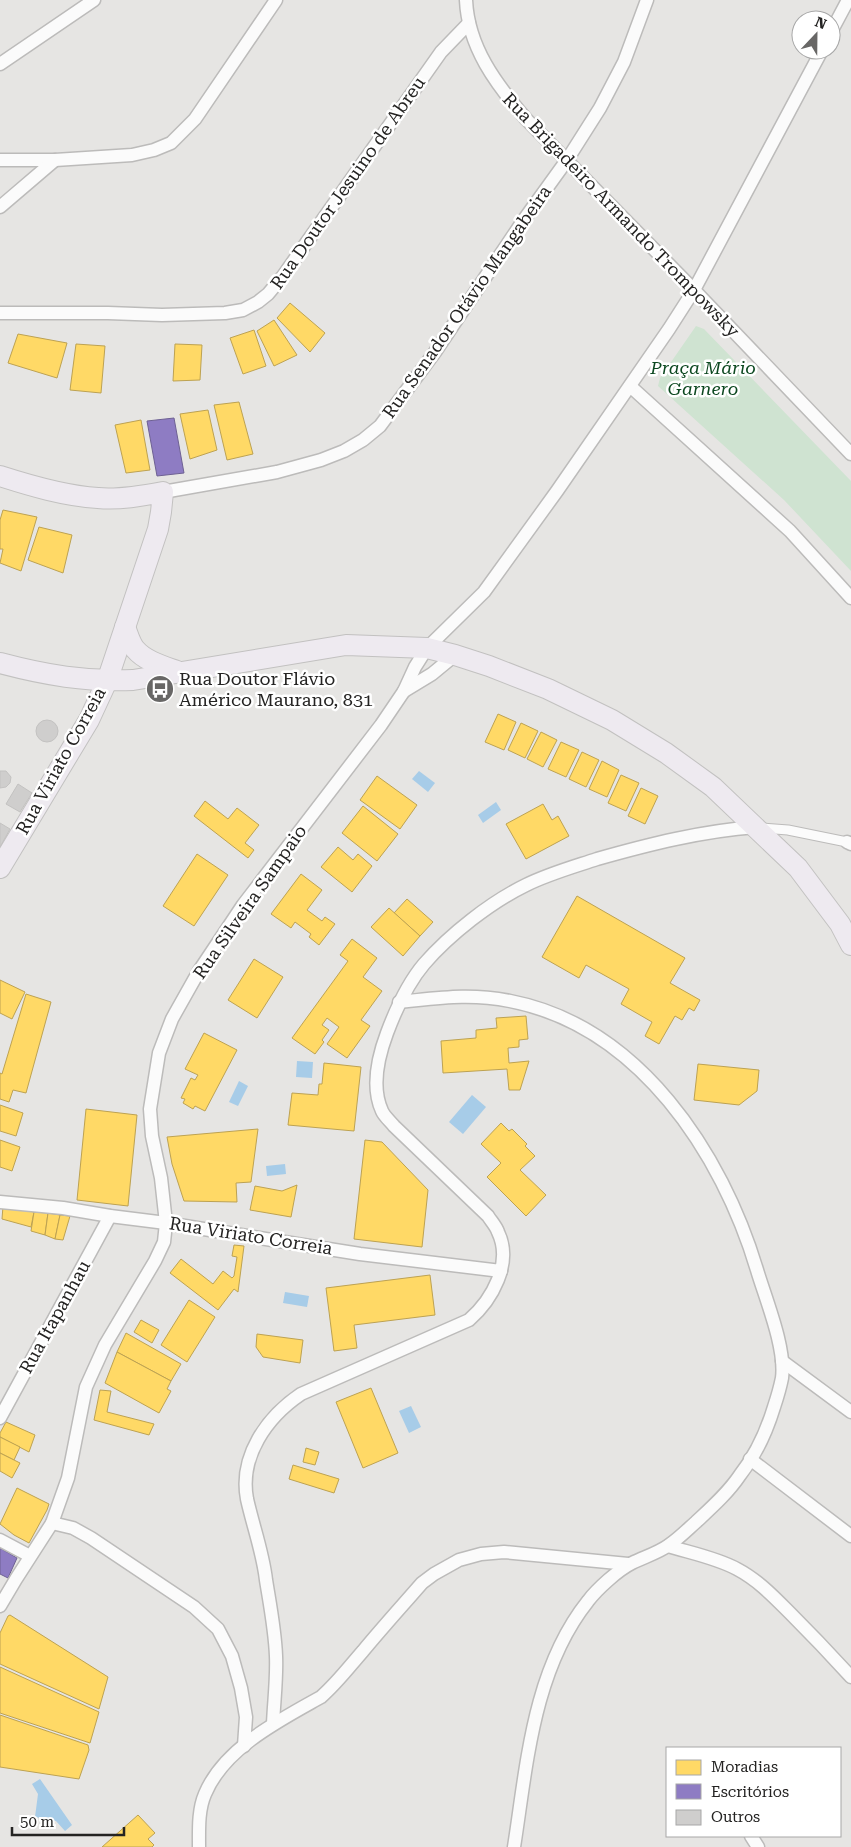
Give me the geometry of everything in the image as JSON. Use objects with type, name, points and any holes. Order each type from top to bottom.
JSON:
[{"type":"main road","name":"Rua Senador Otávio Mangabeira","points":[[0,476],[65,494],[98,499],[135,497],[163,492]]},
{"type":"main road","name":"Rua Viriato Correia","points":[[0,868],[89,720],[106,681],[158,530],[163,492]]},
{"type":"main road","points":[[125,627],[134,648],[142,656],[161,666],[179,672]]},
{"type":"main road","points":[[0,663],[38,674],[106,681],[133,680],[346,645],[427,648],[455,654],[548,689],[612,720],[666,753],[713,787],[798,868],[840,924],[851,945]]},
{"type":"street","points":[[0,64],[94,0]]},
{"type":"street","points":[[0,160],[55,160],[132,155],[154,150],[171,143],[195,119],[276,0]]},
{"type":"street","name":"Rua Brigadeiro Armando Trompowsky","points":[[466,0],[468,22],[480,53],[501,90],[851,454]]},
{"type":"street","name":"Rua Senador Otávio Mangabeira","points":[[163,492],[277,472],[320,460],[344,451],[363,440],[380,426],[434,352],[522,221],[567,160],[600,108],[624,62],[647,0]]},
{"type":"street","points":[[841,13],[848,0]]},
{"type":"street","name":"Rua Doutor Jesuino de Abreu","points":[[0,313],[162,315],[225,313],[243,310],[258,302],[284,276],[441,52],[468,22]]},
{"type":"street","name":"Rua Silveira Sampaio","points":[[0,1606],[52,1523],[68,1478],[86,1387],[105,1345],[155,1262],[164,1242],[166,1223],[161,1178],[152,1136],[150,1109],[159,1052],[172,1019],[199,971],[243,905],[381,725],[404,691],[415,667],[427,648],[484,592],[630,386],[694,290],[817,60]]},
{"type":"street","points":[[0,207],[55,160]]},
{"type":"street","points":[[630,386],[683,432],[790,531],[851,598]]},
{"type":"street","name":"Rua Senador Otávio Mangabeira","points":[[161,512],[175,498],[190,488]]},
{"type":"street","name":"Rua Silveira Sampaio","points":[[404,691],[432,674],[455,654]]},
{"type":"street","points":[[273,1724],[276,1657],[266,1573],[247,1498],[246,1480],[256,1441],[271,1420],[288,1403],[301,1394],[469,1320],[482,1309],[501,1271],[503,1250],[499,1233],[488,1216],[394,1126],[382,1112],[376,1078],[379,1058],[399,1002],[423,965],[448,940],[480,913],[525,885],[567,869],[644,846],[718,830],[756,827],[788,830],[849,843]]},
{"type":"street","points":[[399,1002],[462,996],[513,1002],[542,1010],[586,1030],[652,1080],[692,1131],[707,1154],[728,1194],[750,1243],[776,1333],[782,1361],[782,1379],[773,1409],[760,1440],[741,1475],[716,1503],[668,1546],[628,1564],[588,1601],[552,1663],[540,1700],[528,1755],[514,1847]]},
{"type":"street","name":"Rua Viriato Correia","points":[[0,1202],[63,1208],[360,1254],[501,1271]]},
{"type":"street","name":"Rua Itapanhau","points":[[0,1418],[110,1216]]},
{"type":"street","points":[[782,1361],[851,1412]]},
{"type":"street","points":[[750,1459],[851,1536]]},
{"type":"street","points":[[52,1523],[73,1528],[91,1538],[194,1607],[218,1629],[232,1656],[241,1688],[246,1717],[244,1746]]},
{"type":"street","points":[[0,1540],[30,1556]]},
{"type":"street","points":[[668,1546],[721,1562],[736,1568],[750,1577],[765,1588],[814,1636],[851,1677]]},
{"type":"street","points":[[199,1847],[199,1828],[205,1794],[218,1772],[244,1746],[273,1724],[321,1697],[328,1691],[344,1675],[362,1651],[422,1583],[434,1574],[459,1560],[481,1554],[504,1552],[628,1564]]},
{"type":"green space","name":"Praça Mário Garnero","points":[[696,326],[704,329],[851,481],[851,571],[784,500],[658,386],[660,378]]},
{"type":"water","points":[[419,771],[435,783],[428,792],[412,779]]},
{"type":"water","points":[[496,802],[501,810],[483,823],[478,815]]},
{"type":"water","points":[[297,1061],[313,1062],[312,1078],[296,1077]]},
{"type":"water","points":[[239,1081],[248,1086],[238,1106],[229,1102]]},
{"type":"water","points":[[472,1095],[486,1107],[463,1134],[449,1122]]},
{"type":"water","points":[[285,1164],[286,1174],[267,1176],[266,1166]]},
{"type":"water","points":[[285,1292],[309,1296],[307,1307],[283,1303]]},
{"type":"water","points":[[411,1406],[421,1427],[409,1433],[399,1411]]},
{"type":"water","points":[[40,1779],[72,1825],[65,1831],[56,1821],[35,1817],[38,1794],[32,1784]]},
{"type":"building: Moradias","points":[[290,303],[325,333],[310,352],[277,318]]},
{"type":"building: Moradias","points":[[274,320],[297,355],[274,366],[257,331]]},
{"type":"building: Moradias","points":[[254,330],[266,366],[243,374],[230,338]]},
{"type":"building: Moradias","points":[[18,334],[67,343],[57,378],[8,363]]},
{"type":"building: Moradias","points":[[76,344],[105,346],[101,393],[70,390]]},
{"type":"building: Moradias","points":[[175,344],[202,345],[200,380],[173,381]]},
{"type":"building: Moradias","points":[[239,402],[253,454],[227,460],[214,405]]},
{"type":"building: Moradias","points":[[208,410],[217,450],[190,459],[180,414]]},
{"type":"building: Moradias","points":[[141,420],[150,470],[126,473],[115,425]]},
{"type":"building: Moradias","points":[[3,510],[37,517],[21,571],[0,563],[3,549],[0,549],[0,520]]},
{"type":"building: Moradias","points":[[39,527],[72,535],[63,573],[28,560]]},
{"type":"building: Moradias","points":[[498,714],[516,722],[504,750],[485,742]]},
{"type":"building: Moradias","points":[[521,723],[538,731],[525,758],[508,750]]},
{"type":"building: Moradias","points":[[541,732],[557,740],[543,767],[527,759]]},
{"type":"building: Moradias","points":[[561,742],[579,750],[566,777],[548,769]]},
{"type":"building: Moradias","points":[[582,752],[599,760],[586,787],[569,779]]},
{"type":"building: Moradias","points":[[602,761],[619,770],[607,797],[589,789]]},
{"type":"building: Moradias","points":[[621,775],[639,783],[626,811],[608,803]]},
{"type":"building: Moradias","points":[[377,776],[417,805],[400,829],[360,800]]},
{"type":"building: Moradias","points":[[641,788],[658,796],[645,824],[628,816]]},
{"type":"building: Moradias","points":[[205,801],[228,819],[237,808],[259,825],[245,843],[254,850],[248,858],[194,816]]},
{"type":"building: Moradias","points":[[543,804],[552,820],[558,816],[569,836],[526,859],[506,824]]},
{"type":"building: Moradias","points":[[363,806],[398,834],[377,861],[342,833]]},
{"type":"building: Moradias","points":[[338,847],[353,860],[358,854],[372,866],[352,892],[321,867]]},
{"type":"building: Moradias","points":[[197,854],[228,875],[194,926],[163,906]]},
{"type":"building: Moradias","points":[[301,874],[322,890],[307,910],[322,921],[325,917],[335,924],[319,945],[309,937],[311,934],[295,922],[291,928],[271,914]]},
{"type":"building: Moradias","points":[[577,896],[685,958],[670,983],[700,1000],[694,1011],[689,1008],[682,1020],[675,1016],[659,1044],[645,1036],[652,1022],[621,1004],[629,989],[586,965],[579,978],[542,957]]},
{"type":"building: Moradias","points":[[407,899],[433,922],[420,936],[394,913]]},
{"type":"building: Moradias","points":[[389,908],[420,936],[403,956],[371,927]]},
{"type":"building: Moradias","points":[[352,939],[377,958],[363,977],[382,991],[361,1020],[370,1026],[347,1058],[327,1044],[339,1027],[327,1018],[322,1025],[329,1030],[322,1040],[324,1042],[315,1054],[292,1038],[348,961],[340,955]]},
{"type":"building: Moradias","points":[[254,959],[283,977],[257,1018],[228,1000]]},
{"type":"building: Moradias","points":[[0,980],[25,992],[12,1019],[0,1013]]},
{"type":"building: Moradias","points":[[26,994],[51,1002],[26,1093],[13,1090],[9,1102],[0,1099],[0,1073],[2,1074]]},
{"type":"building: Moradias","points":[[526,1016],[528,1039],[519,1040],[519,1047],[508,1048],[509,1063],[529,1061],[520,1090],[509,1090],[507,1069],[443,1073],[441,1041],[476,1038],[476,1030],[497,1028],[496,1018]]},
{"type":"building: Moradias","points":[[204,1033],[237,1050],[205,1111],[195,1106],[193,1109],[183,1103],[185,1099],[181,1098],[191,1078],[195,1080],[198,1075],[185,1069]]},
{"type":"building: Moradias","points":[[324,1063],[361,1067],[354,1131],[288,1125],[292,1093],[318,1095],[319,1084],[322,1084]]},
{"type":"building: Moradias","points":[[698,1064],[759,1070],[757,1091],[739,1105],[694,1100]]},
{"type":"building: Moradias","points":[[0,1105],[23,1113],[16,1136],[0,1131]]},
{"type":"building: Moradias","points":[[86,1109],[137,1115],[128,1206],[77,1200]]},
{"type":"building: Moradias","points":[[501,1123],[509,1131],[512,1129],[527,1144],[525,1146],[535,1156],[520,1170],[546,1195],[526,1216],[487,1177],[501,1163],[481,1144]]},
{"type":"building: Moradias","points":[[258,1129],[251,1182],[236,1183],[237,1202],[184,1201],[172,1164],[167,1137]]},
{"type":"building: Moradias","points":[[0,1140],[20,1147],[12,1171],[0,1167]]},
{"type":"building: Moradias","points":[[365,1140],[382,1142],[428,1190],[422,1247],[354,1239]]},
{"type":"building: Moradias","points":[[297,1185],[291,1217],[250,1210],[255,1186],[282,1191]]},
{"type":"building: Moradias","points":[[3,1206],[34,1212],[31,1227],[2,1219]]},
{"type":"building: Moradias","points":[[34,1212],[48,1213],[45,1235],[31,1231]]},
{"type":"building: Moradias","points":[[48,1213],[60,1215],[55,1239],[45,1235]]},
{"type":"building: Moradias","points":[[60,1215],[70,1216],[63,1240],[55,1239]]},
{"type":"building: Moradias","points":[[234,1245],[244,1246],[238,1292],[234,1289],[218,1310],[170,1273],[181,1259],[213,1284],[223,1271],[232,1278],[237,1257],[232,1256]]},
{"type":"building: Moradias","points":[[430,1275],[435,1315],[354,1325],[357,1348],[334,1351],[326,1288]]},
{"type":"building: Moradias","points":[[189,1300],[215,1317],[187,1362],[161,1345]]},
{"type":"building: Moradias","points":[[141,1320],[159,1330],[152,1343],[134,1332]]},
{"type":"building: Moradias","points":[[126,1333],[181,1364],[171,1381],[117,1352]]},
{"type":"building: Moradias","points":[[257,1334],[303,1340],[300,1363],[263,1357],[256,1347]]},
{"type":"building: Moradias","points":[[117,1352],[171,1381],[167,1389],[171,1391],[159,1413],[105,1383]]},
{"type":"building: Moradias","points":[[371,1388],[398,1453],[363,1468],[336,1402]]},
{"type":"building: Moradias","points":[[100,1390],[111,1391],[107,1412],[154,1424],[149,1435],[94,1420]]},
{"type":"building: Moradias","points":[[6,1422],[35,1435],[29,1452],[0,1437]]},
{"type":"building: Moradias","points":[[0,1437],[20,1447],[14,1460],[0,1453]]},
{"type":"building: Moradias","points":[[306,1448],[319,1452],[315,1465],[303,1462]]},
{"type":"building: Moradias","points":[[0,1453],[20,1463],[12,1478],[0,1471]]},
{"type":"building: Moradias","points":[[293,1465],[339,1479],[334,1493],[289,1479]]},
{"type":"building: Moradias","points":[[17,1488],[49,1504],[29,1543],[14,1535],[0,1524]]},
{"type":"building: Moradias","points":[[10,1615],[108,1677],[99,1709],[0,1664],[0,1633]]},
{"type":"building: Moradias","points":[[0,1667],[99,1712],[90,1743],[0,1713]]},
{"type":"building: Moradias","points":[[0,1715],[88,1745],[89,1750],[79,1779],[0,1767]]},
{"type":"building: Moradias","points":[[138,1815],[155,1833],[148,1839],[154,1845],[152,1847],[102,1847]]},
{"type":"building: Escritórios","points":[[174,418],[184,473],[157,476],[147,421]]},
{"type":"building: Escritórios","points":[[0,1548],[17,1558],[8,1578],[0,1574]]},
{"type":"building: Outros","points":[[47,720],[55,723],[58,731],[55,739],[47,742],[39,739],[36,731],[39,723]]},
{"type":"building: Outros","points":[[0,771],[6,771],[11,777],[10,783],[6,787],[0,788]]},
{"type":"building: Outros","points":[[18,784],[32,793],[20,812],[6,804]]},
{"type":"building: Outros","points":[[0,823],[10,829],[0,847]]},
{"type":"place","name":"Rua Doutor Flávio Américo Maurano, 831","points":[[160,689]]}]
